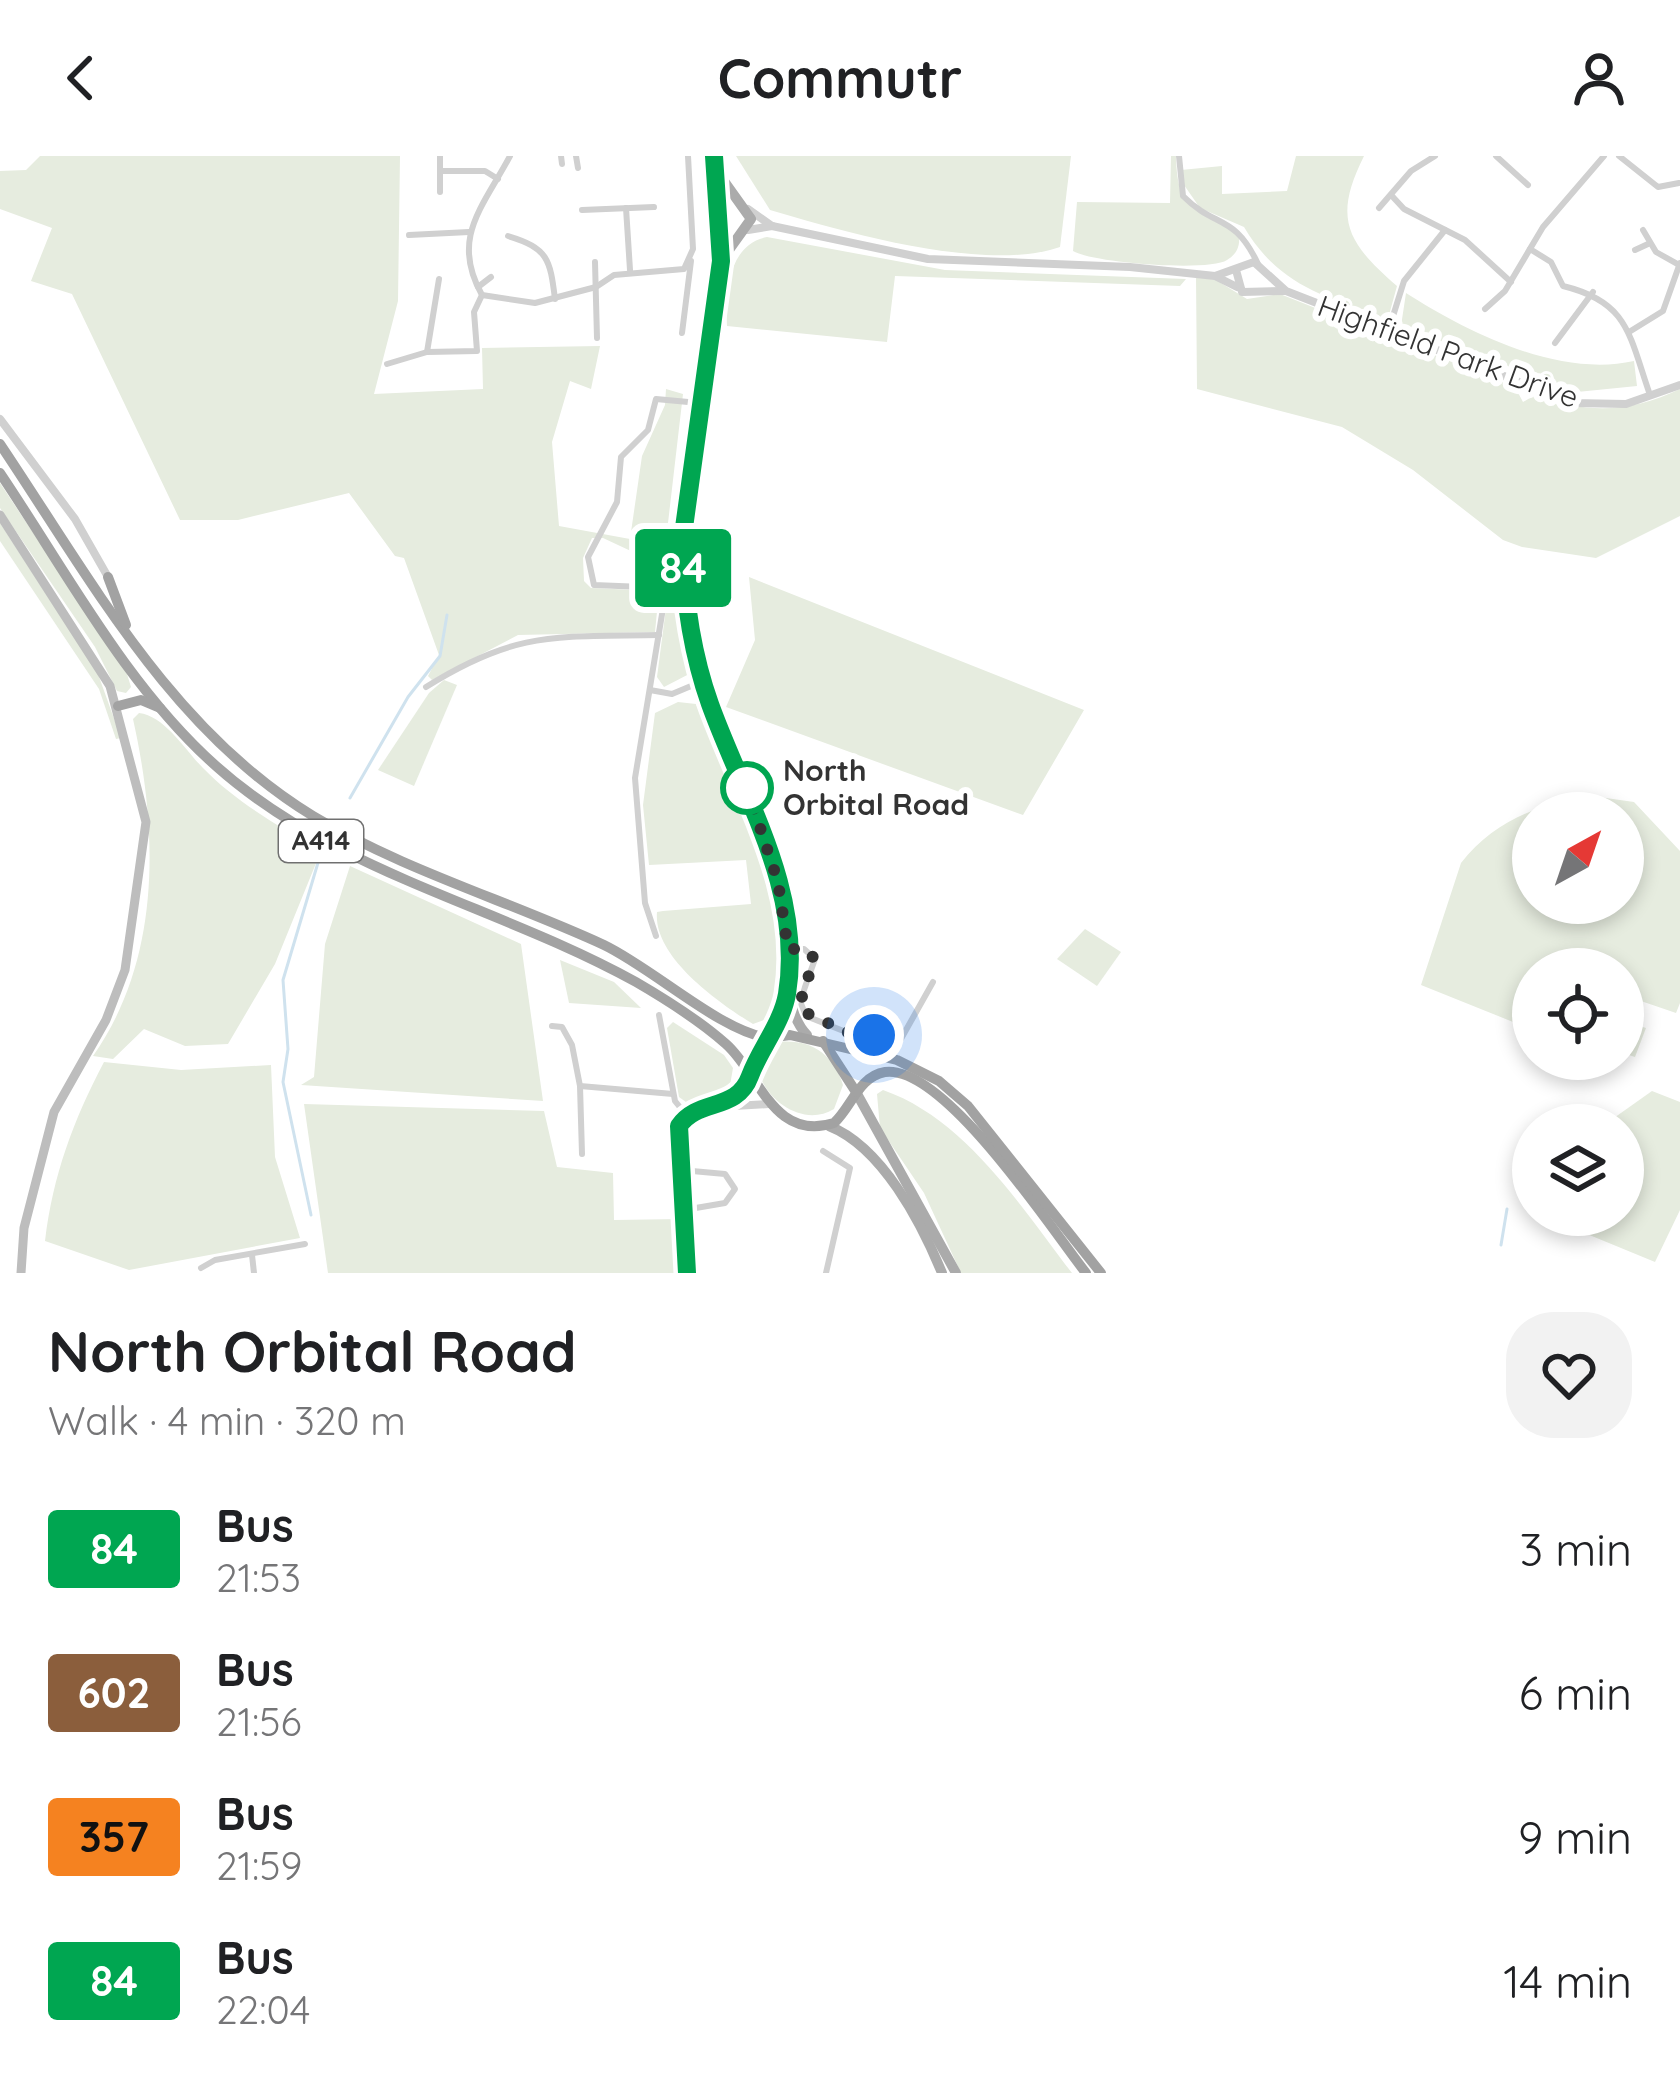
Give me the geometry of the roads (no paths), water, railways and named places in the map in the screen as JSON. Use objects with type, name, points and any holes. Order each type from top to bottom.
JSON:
[{"type":"highway","name":"A414","points":[[0,444],[129,635],[204,730],[260,779],[315,817],[605,946],[738,1030],[770,1037]]},
{"type":"highway","name":"A414","points":[[0,473],[129,664],[215,765],[294,825],[374,867],[633,980],[726,1044],[750,1076]]},
{"type":"highway","points":[[108,578],[129,635]]},
{"type":"highway","points":[[129,664],[136,687],[124,703],[163,709]]},
{"type":"highway","points":[[1086,1273],[945,1100],[891,1072],[856,1091],[847,1110],[829,1126],[804,1125],[769,1104],[750,1076],[770,1037],[807,1035],[912,1066],[953,1092],[1101,1273]]},
{"type":"highway","points":[[823,1041],[856,1091]]},
{"type":"main road","points":[[715,163],[743,206],[743,233],[721,261]]},
{"type":"main road","points":[[715,163],[721,261],[682,542],[691,634],[703,681],[765,834],[788,949],[787,999],[794,1020],[807,1035]]},
{"type":"main road","points":[[718,211],[743,206]]},
{"type":"main road","points":[[719,230],[743,233]]},
{"type":"main road","points":[[0,515],[124,703],[146,822],[136,923],[112,1007],[54,1112],[24,1228],[21,1273]]},
{"type":"main road","points":[[770,1037],[787,999]]},
{"type":"main road","points":[[856,1091],[956,1273]]},
{"type":"main road","points":[[829,1126],[870,1156],[918,1224],[942,1273]]},
{"type":"street","points":[[440,156],[440,192]]},
{"type":"street","points":[[510,156],[469,232],[469,270],[480,291],[518,303],[555,299],[630,271],[684,269],[691,261]]},
{"type":"street","points":[[576,156],[578,168]]},
{"type":"street","points":[[682,333],[694,249],[688,156]]},
{"type":"street","points":[[1179,156],[1183,196],[1206,214],[1240,230],[1258,264]]},
{"type":"street","points":[[1379,208],[1411,172],[1435,156]]},
{"type":"street","points":[[1496,156],[1528,185]]},
{"type":"street","points":[[1485,309],[1604,156]]},
{"type":"street","points":[[1619,156],[1658,187],[1680,183]]},
{"type":"street","points":[[441,171],[485,171],[498,178]]},
{"type":"street","points":[[1393,196],[1404,208],[1465,241],[1510,282]]},
{"type":"street","name":"Highfield Park Drive","points":[[743,206],[772,226],[947,262],[1070,263],[1215,276],[1250,294],[1286,291]]},
{"type":"street","points":[[582,210],[654,207]]},
{"type":"street","points":[[626,208],[630,271]]},
{"type":"street","name":"Highfield Park Drive","points":[[743,233],[772,226]]},
{"type":"street","points":[[1388,332],[1404,281],[1445,230]]},
{"type":"street","points":[[1627,333],[1664,311],[1680,264],[1648,244],[1643,230]]},
{"type":"street","points":[[409,235],[469,232]]},
{"type":"street","points":[[508,236],[536,244],[550,257],[555,299]]},
{"type":"street","points":[[1237,287],[1247,243]]},
{"type":"street","points":[[1635,250],[1648,244]]},
{"type":"street","points":[[1530,249],[1551,262],[1563,286],[1593,292],[1612,308],[1627,333],[1651,398]]},
{"type":"street","points":[[595,262],[597,338]]},
{"type":"street","name":"Highfield Park Drive","points":[[1215,276],[1258,264],[1286,291],[1573,403],[1612,406],[1651,398],[1680,385]]},
{"type":"street","points":[[1261,290],[1267,275]]},
{"type":"street","points":[[387,364],[427,352],[476,351],[474,312],[480,291],[491,277]]},
{"type":"street","points":[[427,352],[439,279]]},
{"type":"street","points":[[1556,343],[1593,292]]},
{"type":"street","points":[[1571,325],[1579,332]]},
{"type":"street","points":[[656,935],[645,903],[636,802],[667,586],[594,585],[588,556],[617,502],[621,457],[648,430],[651,404],[656,399],[699,403]]},
{"type":"street","points":[[0,419],[75,519],[108,578]]},
{"type":"street","points":[[425,687],[472,657],[524,639],[659,635]]},
{"type":"street","points":[[649,689],[672,694],[703,681]]},
{"type":"street","points":[[788,949],[804,949],[815,959],[800,1001],[806,1016],[856,1036],[889,1033],[898,1043],[933,982]]},
{"type":"street","points":[[659,1015],[673,1094],[687,1116]]},
{"type":"street","points":[[552,1026],[567,1032],[580,1086],[582,1154]]},
{"type":"street","points":[[730,1102],[750,1076]]},
{"type":"street","points":[[580,1086],[673,1094]]},
{"type":"street","points":[[687,1273],[678,1130],[687,1116],[730,1102],[769,1104]]},
{"type":"street","points":[[823,1150],[850,1168],[826,1273]]},
{"type":"street","points":[[681,1170],[725,1174],[735,1185],[735,1193],[724,1203],[684,1210]]},
{"type":"street","points":[[201,1268],[215,1260],[305,1244]]},
{"type":"street","points":[[252,1256],[254,1273]]},
{"type":"waterway","points":[[350,798],[408,697],[440,656],[447,615]]},
{"type":"waterway","points":[[311,1215],[283,1082],[288,1049],[283,980],[320,856]]},
{"type":"waterway","points":[[1501,1245],[1507,1209]]},
{"type":"place","name":"North Orbital Road","points":[[747,788]]}]
